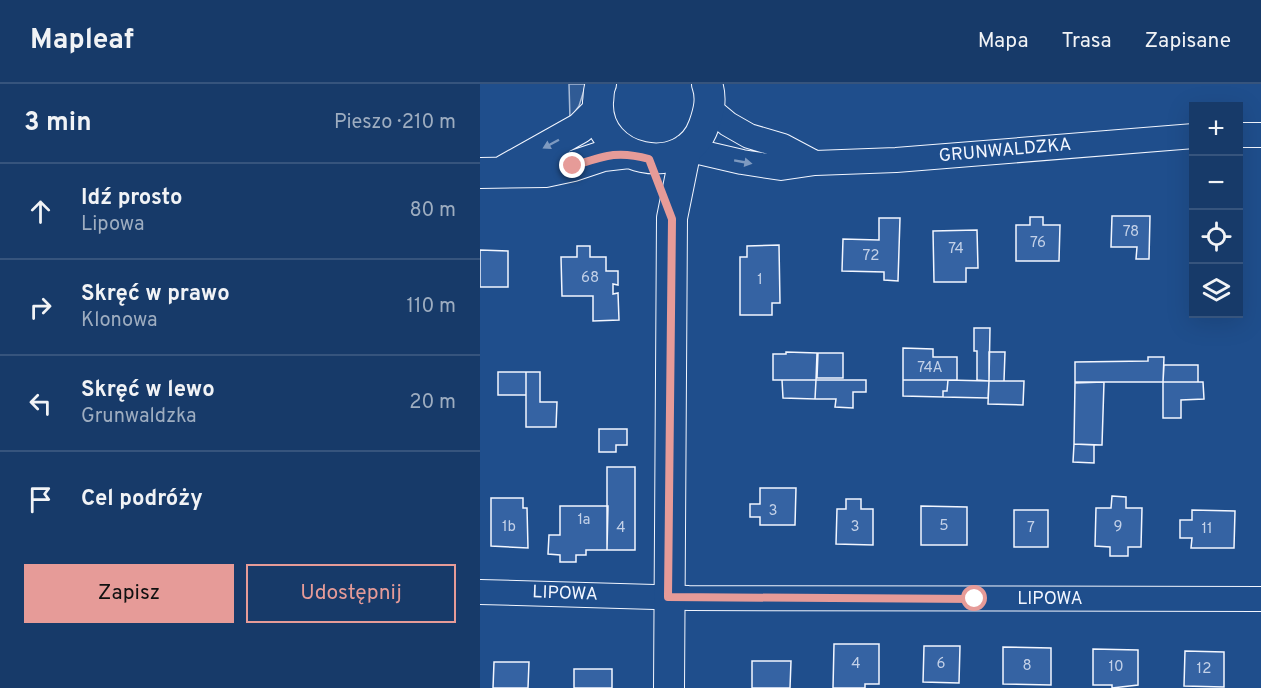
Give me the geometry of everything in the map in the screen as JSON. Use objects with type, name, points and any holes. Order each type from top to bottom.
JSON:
[{"type":"street","points":[[599,97],[603,128],[614,143],[639,156],[672,219]]},
{"type":"street","points":[[490,173],[580,128],[599,97]]},
{"type":"street","points":[[490,173],[545,171],[573,166],[603,156],[639,156],[662,159],[686,149],[702,132],[708,97]]},
{"type":"street","points":[[708,97],[728,124],[749,136],[783,146],[815,163]]},
{"type":"street","points":[[1243,135],[1261,135]]},
{"type":"street","name":"GRUNWALDZKA","points":[[686,149],[781,168],[815,163],[896,160],[1189,136]]},
{"type":"street","points":[[669,688],[672,219],[686,149]]},
{"type":"street","name":"LIPOWA","points":[[480,592],[668,597],[1261,599]]},
{"type":"shaded area","points":[[569,84],[586,84],[579,106],[570,119]]},
{"type":"building","points":[[1112,216],[1150,216],[1149,259],[1136,259],[1137,247],[1111,247]]},
{"type":"building","points":[[1030,217],[1043,217],[1043,225],[1060,225],[1059,261],[1016,261],[1016,225],[1030,225]]},
{"type":"building","points":[[879,218],[900,218],[898,281],[884,280],[884,272],[842,271],[843,239],[879,240]]},
{"type":"building","points":[[977,230],[978,268],[966,268],[966,282],[934,282],[933,231]]},
{"type":"building","points":[[779,245],[780,303],[772,303],[772,315],[740,315],[740,257],[747,257],[747,246]]},
{"type":"building","points":[[577,246],[590,246],[590,257],[606,257],[606,271],[618,271],[618,285],[613,284],[613,294],[618,293],[619,320],[593,321],[593,296],[562,296],[561,257],[577,257]]},
{"type":"building","points":[[480,250],[508,251],[508,287],[480,287]]},
{"type":"building","points":[[974,328],[990,328],[989,381],[977,380]]},
{"type":"building","points":[[903,348],[933,349],[933,357],[957,357],[957,380],[903,380]]},
{"type":"building","points":[[786,352],[817,353],[816,380],[773,380],[773,354],[786,354]]},
{"type":"building","points":[[989,352],[1005,352],[1004,381],[989,381]]},
{"type":"building","points":[[818,353],[843,353],[843,378],[817,378]]},
{"type":"building","points":[[1148,357],[1164,357],[1163,382],[1075,382],[1075,362],[1148,361]]},
{"type":"building","points":[[1164,365],[1198,365],[1198,382],[1163,382]]},
{"type":"building","points":[[498,372],[526,372],[526,395],[498,395]]},
{"type":"building","points":[[526,372],[540,372],[540,402],[557,402],[556,427],[526,427]]},
{"type":"building","points":[[782,380],[816,380],[815,399],[783,398]]},
{"type":"building","points":[[816,380],[866,380],[866,392],[853,392],[853,408],[835,407],[836,399],[815,399]]},
{"type":"building","points":[[903,380],[948,380],[947,391],[943,391],[943,397],[903,396]]},
{"type":"building","points":[[948,380],[989,381],[988,398],[943,397],[943,391],[947,391]]},
{"type":"building","points":[[989,381],[1024,381],[1023,405],[988,404]]},
{"type":"building","points":[[1104,382],[1102,445],[1074,444],[1075,383]]},
{"type":"building","points":[[1163,382],[1203,382],[1204,399],[1181,400],[1181,418],[1163,418]]},
{"type":"building","points":[[599,429],[627,429],[627,445],[616,445],[616,452],[599,452]]},
{"type":"building","points":[[1074,444],[1094,445],[1094,463],[1073,462]]},
{"type":"building","points":[[607,467],[635,467],[635,550],[607,550]]},
{"type":"building","points":[[760,488],[796,488],[795,525],[760,525],[760,517],[750,517],[750,504],[760,504]]},
{"type":"building","points":[[1112,496],[1126,497],[1126,508],[1142,508],[1141,547],[1128,547],[1128,556],[1110,556],[1110,547],[1095,546],[1096,508],[1111,508]]},
{"type":"building","points":[[491,498],[523,498],[523,508],[527,508],[528,548],[491,546]]},
{"type":"building","points":[[846,499],[861,499],[861,509],[873,509],[873,545],[836,544],[837,509],[846,509]]},
{"type":"building","points":[[560,506],[608,506],[607,550],[586,550],[586,555],[576,555],[576,562],[560,562],[560,555],[548,554],[549,535],[560,535]]},
{"type":"building","points":[[921,506],[967,507],[967,545],[921,545]]},
{"type":"building","points":[[1014,510],[1048,510],[1048,547],[1014,547]]},
{"type":"building","points":[[1192,510],[1235,511],[1234,548],[1191,548],[1192,538],[1180,538],[1180,520],[1192,520]]},
{"type":"building","points":[[834,644],[879,644],[879,684],[865,684],[865,688],[833,688]]},
{"type":"building","points":[[924,646],[960,646],[959,683],[923,682]]},
{"type":"building","points":[[1003,647],[1051,648],[1051,685],[1003,684]]},
{"type":"building","points":[[1093,649],[1138,650],[1138,685],[1112,688],[1112,685],[1093,685]]},
{"type":"building","points":[[1185,651],[1224,652],[1224,687],[1184,686]]},
{"type":"building","points":[[752,661],[791,661],[790,688],[752,688]]},
{"type":"building","points":[[494,662],[529,662],[528,688],[493,688]]},
{"type":"building","points":[[574,669],[612,669],[612,688],[574,688]]},
{"type":"route","points":[[573,166],[603,156],[629,153],[649,159],[672,219],[668,597],[975,599]]}]
